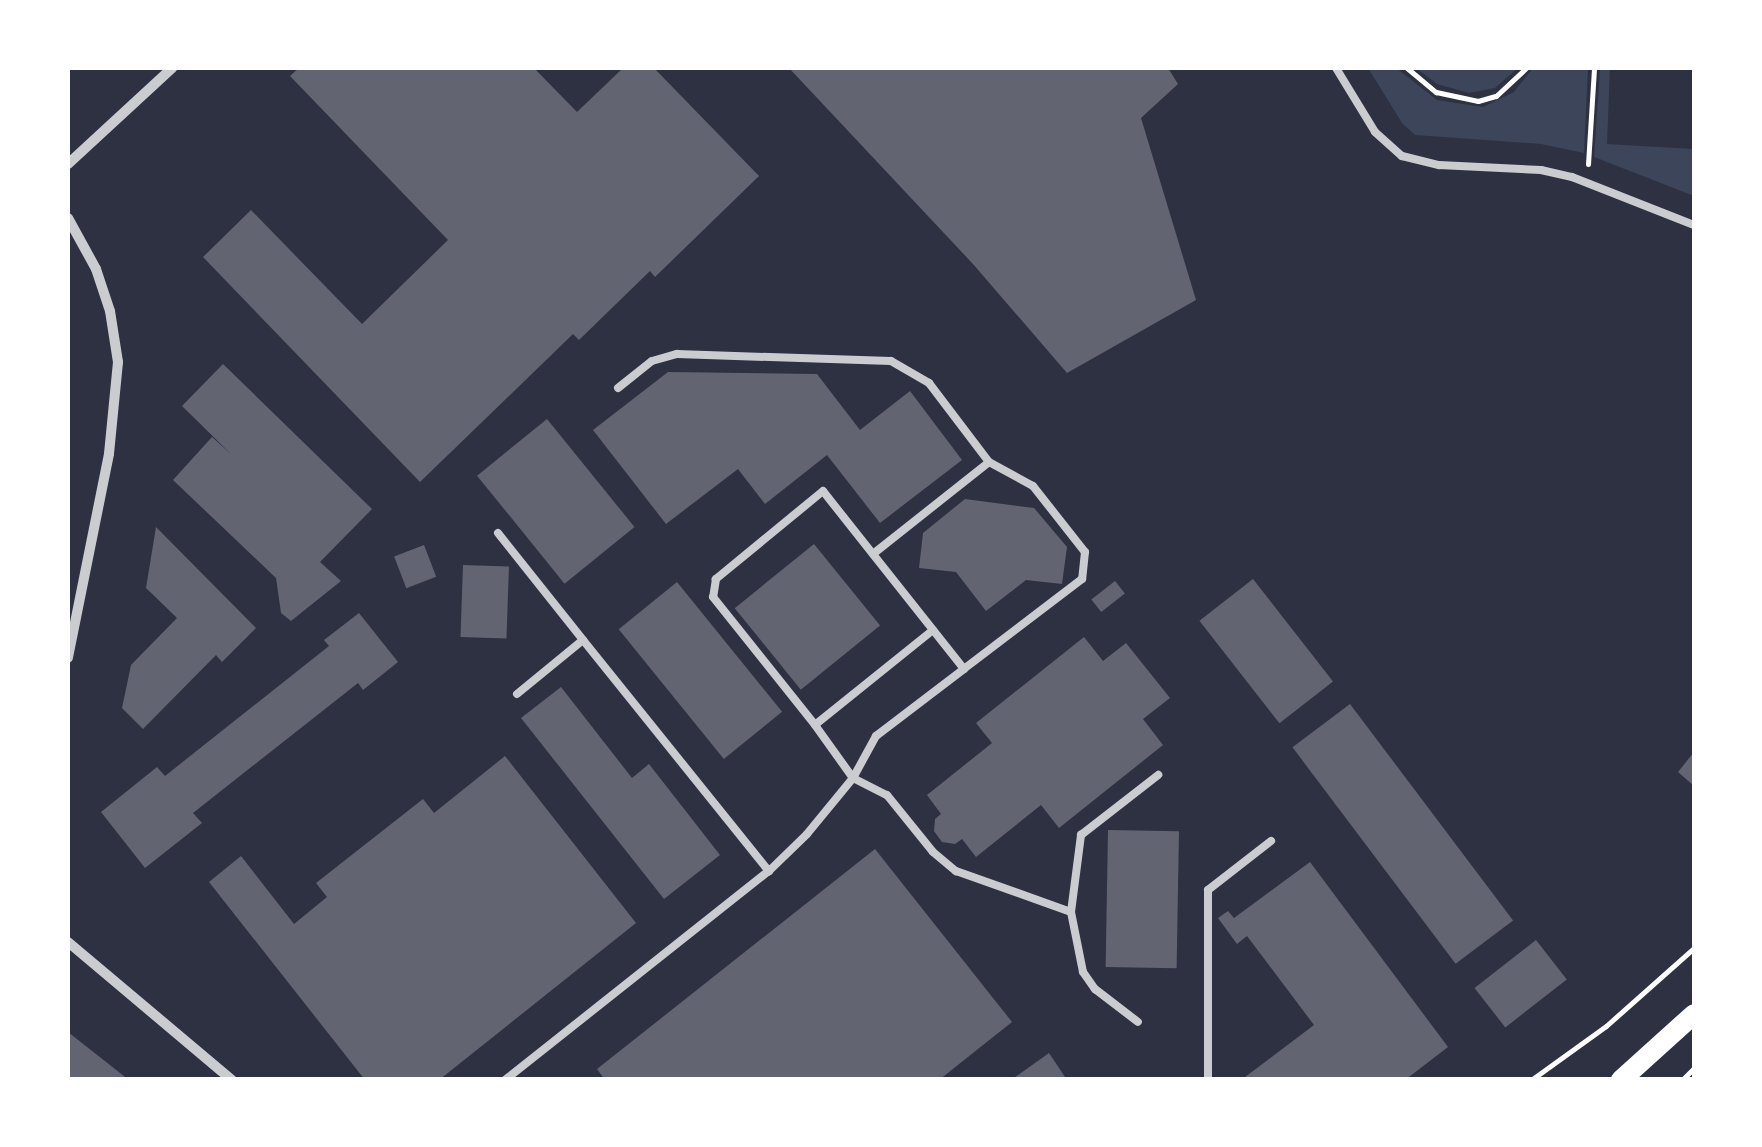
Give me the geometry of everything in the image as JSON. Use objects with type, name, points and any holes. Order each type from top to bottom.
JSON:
[{"type":"main road","points":[[1620,1080],[1694,1014]]},
{"type":"street","points":[[68,164],[172,68]]},
{"type":"street","points":[[68,218],[96,269],[110,312],[118,362],[110,454],[68,658]]},
{"type":"street","points":[[68,942],[232,1080]]},
{"type":"lane","points":[[1336,68],[1375,132],[1402,156],[1439,166],[1541,170],[1587,182],[1694,225]]},
{"type":"lane","points":[[505,1080],[769,870],[853,778],[876,736],[1082,579],[1085,552],[1034,486],[989,462],[929,383],[892,361],[677,354],[652,361],[618,388]]},
{"type":"lane","points":[[873,554],[989,462]]},
{"type":"lane","points":[[964,669],[823,492],[716,579],[713,597],[853,778],[888,795],[933,852],[956,871],[1071,912]]},
{"type":"lane","points":[[498,533],[769,870]]},
{"type":"lane","points":[[815,725],[933,630]]},
{"type":"lane","points":[[517,694],[584,640]]},
{"type":"lane","points":[[1138,1022],[1095,989],[1084,972],[1071,912],[1082,835],[1158,775]]},
{"type":"lane","points":[[1208,1080],[1208,890],[1271,841]]},
{"type":"path","points":[[1407,68],[1436,92],[1478,101],[1496,96],[1526,68]]},
{"type":"path","points":[[1587,182],[1594,68]]},
{"type":"path","points":[[1531,1080],[1606,1026],[1694,948]]},
{"type":"path","points":[[1682,1080],[1694,1068]]},
{"type":"shaded area","points":[[1368,68],[1396,68],[1437,100],[1483,107],[1514,92],[1533,68],[1588,68],[1584,153],[1541,144],[1415,135],[1402,123]]},
{"type":"shaded area","points":[[1416,68],[1518,68],[1495,88],[1469,93],[1437,84]]},
{"type":"shaded area","points":[[1600,68],[1610,68],[1607,144],[1694,149],[1694,196],[1594,157]]},
{"type":"building","points":[[299,68],[534,68],[577,112],[623,68],[654,68],[759,176],[655,277],[650,271],[579,340],[573,334],[420,482],[203,257],[251,210],[362,324],[448,240],[290,76]]},
{"type":"building","points":[[789,68],[1168,68],[1178,84],[1141,118],[1196,300],[1067,373],[973,264]]},
{"type":"building","points":[[223,364],[372,509],[320,562],[341,581],[291,621],[281,613],[276,578],[173,480],[212,437],[232,455],[182,406]]},
{"type":"building","points":[[668,372],[817,374],[860,430],[910,391],[962,460],[880,523],[827,455],[765,504],[738,469],[666,524],[593,430]]},
{"type":"building","points":[[547,419],[634,527],[565,584],[477,476]]},
{"type":"building","points":[[965,499],[1034,508],[1067,547],[1062,584],[1026,580],[986,611],[956,572],[919,568],[923,533]]},
{"type":"building","points":[[156,527],[256,628],[222,662],[216,655],[143,729],[122,708],[131,665],[177,618],[146,588]]},
{"type":"building","points":[[814,544],[880,626],[801,690],[735,608]]},
{"type":"building","points":[[424,545],[436,577],[406,588],[394,556]]},
{"type":"building","points":[[463,565],[509,567],[506,639],[460,637]]},
{"type":"building","points":[[1253,579],[1333,681],[1279,723],[1199,621]]},
{"type":"building","points":[[1115,581],[1125,594],[1101,612],[1091,599]]},
{"type":"building","points":[[677,582],[782,712],[724,759],[619,629]]},
{"type":"building","points":[[359,613],[398,662],[363,690],[358,683],[193,813],[202,823],[145,868],[101,812],[157,767],[165,776],[329,646],[324,640]]},
{"type":"building","points":[[1084,637],[1103,661],[1126,643],[1170,698],[1143,719],[1163,745],[1059,828],[1041,805],[976,857],[962,839],[955,844],[942,842],[934,831],[935,819],[941,814],[927,795],[992,743],[976,723]]},
{"type":"building","points":[[561,687],[632,778],[649,764],[720,855],[664,899],[521,718]]},
{"type":"building","points":[[1350,704],[1513,920],[1456,964],[1292,747]]},
{"type":"building","points":[[1694,752],[1694,786],[1678,772]]},
{"type":"building","points":[[505,756],[636,923],[439,1080],[365,1080],[209,882],[241,856],[294,924],[327,897],[316,883],[423,799],[434,813]]},
{"type":"building","points":[[1108,830],[1179,831],[1177,968],[1106,967]]},
{"type":"building","points":[[875,849],[1012,1022],[939,1080],[605,1080],[597,1069]]},
{"type":"building","points":[[1310,862],[1448,1047],[1405,1080],[1241,1080],[1314,1025],[1247,936],[1237,944],[1218,918],[1228,911],[1234,918]]},
{"type":"building","points":[[1536,940],[1567,979],[1505,1027],[1475,988]]},
{"type":"building","points":[[68,1032],[129,1080],[68,1080]]},
{"type":"building","points":[[1049,1053],[1067,1080],[1011,1080]]}]
